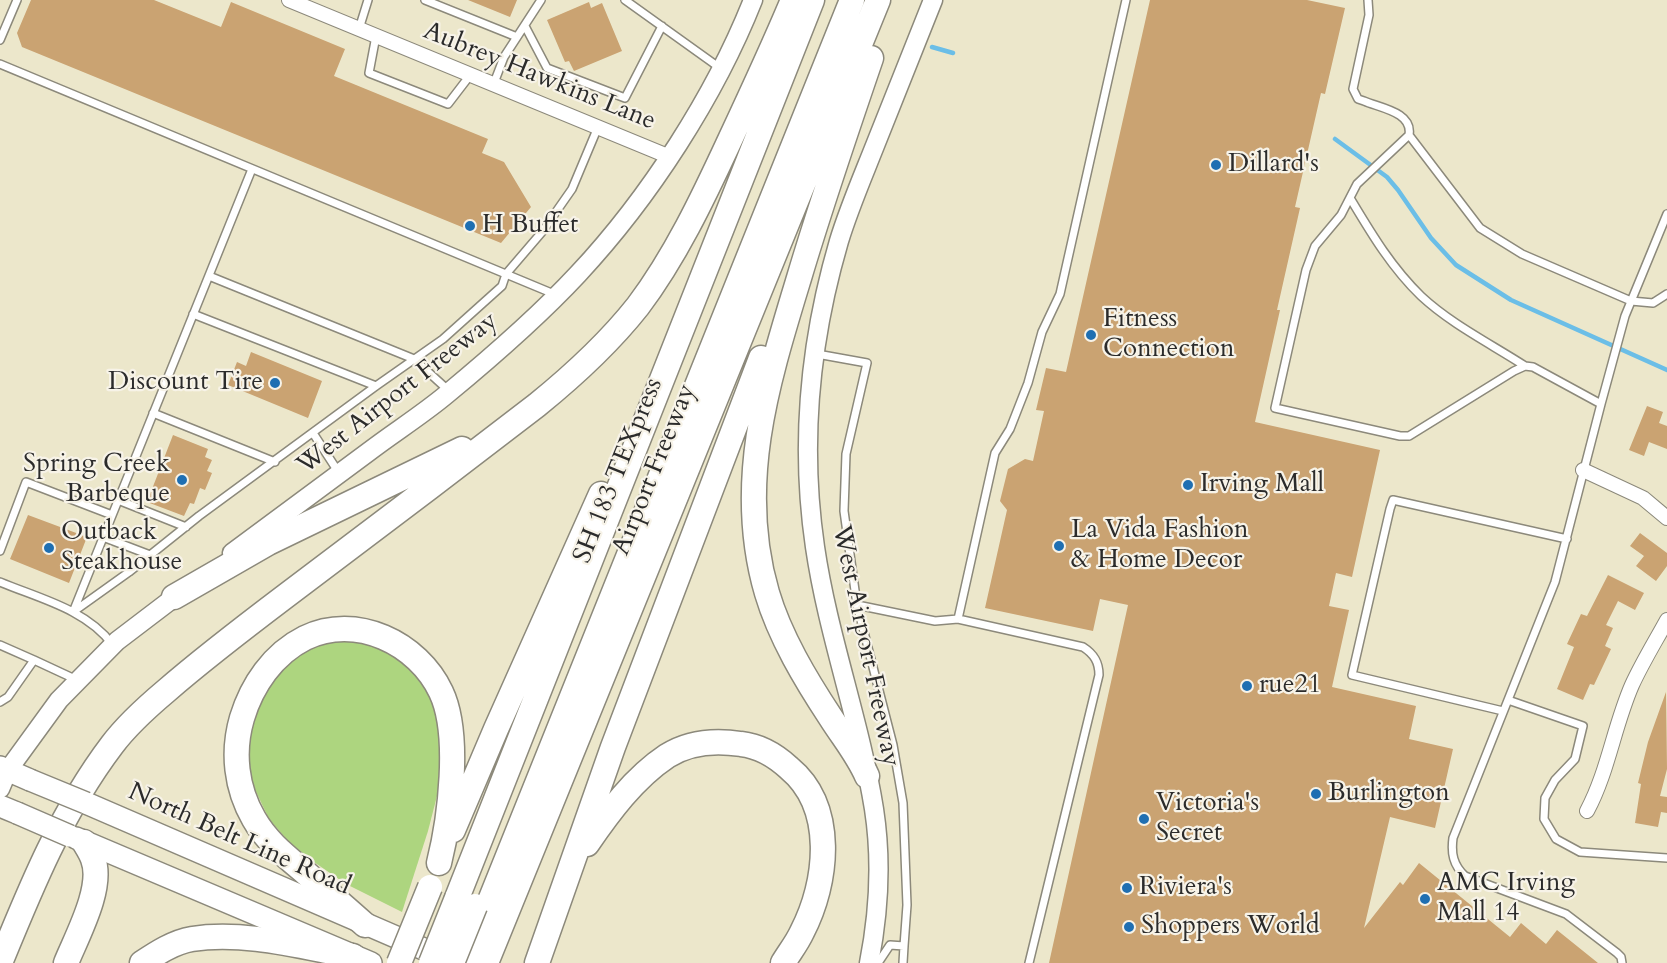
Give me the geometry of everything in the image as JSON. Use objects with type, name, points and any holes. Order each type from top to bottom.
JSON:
[{"type":"highway","points":[[0,963],[52,842],[89,777],[113,743],[142,713],[245,626],[537,405],[580,370],[609,341],[638,305],[666,264],[715,172],[793,0]]},
{"type":"highway","name":"Airport Freeway","points":[[486,963],[488,911],[665,372],[812,0]]},
{"type":"highway","name":"SH 183 TEXpress","points":[[454,963],[488,911],[839,0]]},
{"type":"highway","name":"SH 183 TEXpress","points":[[465,963],[488,911],[852,0]]},
{"type":"highway","name":"Airport Freeway","points":[[431,963],[488,911],[542,823],[878,0]]},
{"type":"highway","points":[[867,776],[825,709],[777,621],[767,593],[754,527],[754,468],[757,437],[766,391],[823,199],[890,0]]},
{"type":"highway","points":[[537,963],[570,875],[617,736],[823,199]]},
{"type":"highway","points":[[399,963],[496,729],[623,445],[665,372]]},
{"type":"highway","points":[[174,597],[268,543],[462,449],[537,405]]},
{"type":"highway","points":[[365,925],[269,841],[253,818],[242,790],[236,760],[238,729],[247,699],[265,670],[285,651],[305,638],[330,630],[356,630],[382,635],[406,648],[428,669],[442,694],[450,722],[452,752],[448,810],[439,863]]},
{"type":"highway","points":[[570,875],[597,830],[622,798],[644,774],[668,756],[693,744],[720,741],[750,745],[777,758],[800,777],[815,804],[822,831],[823,864],[816,898],[802,932],[783,963]]},
{"type":"highway","points":[[66,963],[92,897],[96,876],[94,860],[77,839]]},
{"type":"highway","points":[[488,911],[502,963]]},
{"type":"highway","points":[[142,963],[160,951],[190,939],[222,937],[262,941],[362,959]]},
{"type":"main road","name":"West Airport Freeway","points":[[2,775],[59,700],[113,645],[339,473],[450,392],[556,295],[607,240],[670,157],[722,69],[753,0]]},
{"type":"main road","name":"West Airport Freeway","points":[[869,963],[876,925],[879,881],[874,809],[829,618],[815,545],[809,442],[814,354],[829,281],[847,215],[933,0]]},
{"type":"main road","name":"North Belt Line Road","points":[[2,775],[30,780],[86,803],[454,963]]},
{"type":"main road","points":[[8,809],[362,959]]},
{"type":"street","name":"Aubrey Hawkins Lane","points":[[289,0],[670,157]]},
{"type":"street","points":[[1583,470],[1643,498],[1667,518]]},
{"type":"street","points":[[1587,811],[1602,780],[1609,748],[1632,686],[1667,620]]},
{"type":"lane","points":[[0,40],[17,0]]},
{"type":"lane","points":[[359,29],[368,0]]},
{"type":"lane","points":[[424,0],[517,38]]},
{"type":"lane","points":[[494,83],[504,57],[542,0]]},
{"type":"lane","points":[[625,0],[722,69]]},
{"type":"lane","points":[[958,619],[995,453],[1010,429],[1028,383],[1042,332],[1056,307],[1060,294],[1126,0]]},
{"type":"lane","points":[[1368,0],[1369,15],[1353,89],[1358,99],[1402,116],[1408,124],[1409,135],[1480,228],[1522,254],[1631,301],[1653,303],[1667,294]]},
{"type":"lane","points":[[0,17],[8,21]]},
{"type":"lane","points":[[525,26],[547,68],[625,98],[662,26]]},
{"type":"lane","points":[[376,36],[369,73],[448,104],[471,74]]},
{"type":"lane","points":[[0,64],[556,295]]},
{"type":"lane","points":[[73,612],[376,386],[443,339],[502,286],[506,274],[542,232],[572,189],[598,127]]},
{"type":"lane","points":[[1409,135],[1357,184],[1341,215],[1319,240],[1311,254],[1275,408],[1408,436],[1525,366]]},
{"type":"lane","points":[[73,612],[252,168]]},
{"type":"lane","points":[[1350,198],[1384,255],[1422,296],[1458,324],[1525,366],[1533,367],[1601,404]]},
{"type":"lane","points":[[1622,963],[1617,952],[1566,914],[1469,879],[1456,866],[1452,852],[1453,838],[1555,582],[1606,381],[1625,316],[1667,214]]},
{"type":"lane","points":[[208,276],[414,359],[450,392]]},
{"type":"lane","points":[[193,314],[376,386]]},
{"type":"lane","points":[[814,354],[867,363],[846,454],[845,526],[857,605],[874,679],[893,745],[903,802],[907,905],[903,963]]},
{"type":"lane","points":[[153,412],[275,462]]},
{"type":"lane","points":[[313,433],[339,473]]},
{"type":"lane","points":[[0,550],[26,483],[111,515]]},
{"type":"lane","points":[[118,500],[186,527]]},
{"type":"lane","points":[[1503,711],[1352,675],[1390,508],[1393,500],[1566,539]]},
{"type":"lane","points":[[103,537],[150,555]]},
{"type":"lane","points":[[0,582],[73,612],[102,630],[113,645]]},
{"type":"lane","points":[[857,605],[935,621],[958,619],[1083,647],[1093,654],[1099,667],[1099,675],[1029,963]]},
{"type":"lane","points":[[0,645],[78,681]]},
{"type":"lane","points":[[0,702],[8,697],[34,660]]},
{"type":"lane","points":[[1508,700],[1583,726],[1575,759],[1555,780],[1545,798],[1544,819],[1556,839],[1580,852],[1667,858]]},
{"type":"lane","points":[[878,963],[890,945],[904,946]]},
{"type":"green space","points":[[347,640],[395,650],[430,692],[440,728],[441,760],[438,792],[402,912],[346,884],[295,849],[269,819],[248,775],[246,738],[254,710],[273,675],[313,644]]},
{"type":"building","points":[[31,0],[154,0],[221,27],[231,2],[345,49],[334,76],[488,139],[482,153],[504,162],[531,207],[501,243],[22,47],[17,33]]},
{"type":"building","points":[[468,0],[517,0],[510,17]]},
{"type":"building","name":"Irving Mall","points":[[1150,0],[1307,0],[1345,8],[1325,94],[1321,93],[1295,207],[1300,208],[1255,422],[1380,450],[1352,577],[1336,573],[1329,606],[1349,610],[1332,687],[1416,706],[1409,739],[1453,749],[1435,828],[1390,817],[1364,928],[1400,882],[1403,885],[1419,863],[1510,937],[1521,923],[1546,944],[1557,930],[1598,963],[1049,963],[1128,605],[1100,599],[1093,631],[985,608],[1007,510],[1000,501],[1008,469],[1025,459],[1033,461],[1044,411],[1036,410],[1046,368],[1066,372]]},
{"type":"building","points":[[589,2],[591,8],[602,3],[622,51],[574,71],[569,61],[565,62],[547,20]]},
{"type":"building","name":"Discount Tire","points":[[251,352],[322,381],[308,418],[228,385],[237,362],[246,366]]},
{"type":"building","points":[[1647,406],[1663,412],[1659,423],[1667,426],[1667,449],[1649,442],[1644,456],[1629,450]]},
{"type":"building","name":"Spring Creek Barbeque","points":[[173,435],[208,449],[205,457],[212,460],[207,471],[212,473],[205,490],[200,488],[194,504],[190,503],[184,516],[147,502]]},
{"type":"building","name":"Outback Steakhouse","points":[[28,515],[87,537],[69,583],[10,559]]},
{"type":"building","points":[[1640,533],[1667,553],[1667,566],[1656,581],[1636,566],[1644,556],[1630,546]]},
{"type":"building","points":[[1608,575],[1644,593],[1635,610],[1618,601],[1606,625],[1613,628],[1605,646],[1611,649],[1594,685],[1590,684],[1583,700],[1557,689],[1574,647],[1567,644],[1581,614],[1587,616]]},
{"type":"building","points":[[1666,692],[1667,769],[1660,796],[1667,797],[1667,813],[1661,812],[1658,827],[1635,823],[1641,784],[1638,783],[1648,742]]},
{"type":"waterway","points":[[932,47],[953,53]]},
{"type":"waterway","points":[[1335,139],[1387,177],[1431,238],[1456,265],[1511,300],[1667,370]]},
{"type":"place","name":"Dillard's","points":[[1216,165]]},
{"type":"place","name":"H Buffet","points":[[470,226]]},
{"type":"place","name":"Fitness Connection","points":[[1091,335]]},
{"type":"place","name":"Discount Tire","points":[[275,383]]},
{"type":"place","name":"Spring Creek Barbeque","points":[[182,480]]},
{"type":"place","name":"Irving Mall","points":[[1188,485]]},
{"type":"place","name":"La Vida Fashion & Home Decor","points":[[1059,546]]},
{"type":"place","name":"Outback Steakhouse","points":[[49,548]]},
{"type":"place","name":"rue21","points":[[1247,686]]},
{"type":"place","name":"Burlington","points":[[1316,794]]},
{"type":"place","name":"Victoria's Secret","points":[[1144,819]]},
{"type":"place","name":"Riviera's","points":[[1127,888]]},
{"type":"place","name":"AMC Irving Mall 14","points":[[1425,899]]},
{"type":"place","name":"Shoppers World","points":[[1129,927]]}]
